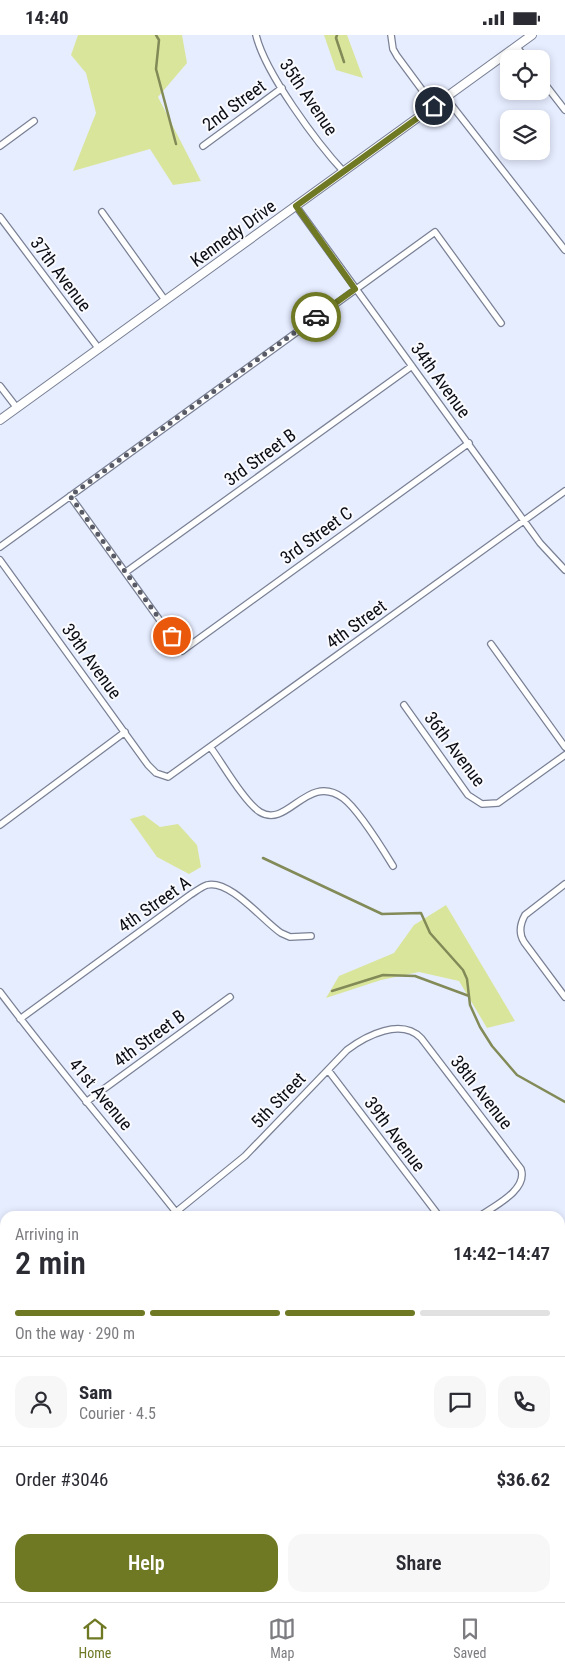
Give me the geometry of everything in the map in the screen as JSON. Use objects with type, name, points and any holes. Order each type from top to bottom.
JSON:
[{"type":"street","name":"35th Avenue","points":[[256,35],[267,63],[282,88],[344,172]]},
{"type":"street","points":[[391,35],[393,49],[397,57],[434,106]]},
{"type":"street","name":"Kennedy Drive","points":[[0,420],[532,35]]},
{"type":"street","points":[[516,46],[519,50]]},
{"type":"street","name":"2nd Street","points":[[203,146],[282,88]]},
{"type":"street","points":[[550,91],[565,110]]},
{"type":"street","points":[[446,98],[565,250]]},
{"type":"street","points":[[0,146],[34,121]]},
{"type":"street","name":"34th Avenue","points":[[296,206],[540,543],[565,569]]},
{"type":"street","points":[[102,213],[165,300]]},
{"type":"street","name":"37th Avenue","points":[[0,217],[99,349]]},
{"type":"street","points":[[0,547],[435,232],[501,323]]},
{"type":"street","name":"3rd Street B","points":[[126,573],[412,366]]},
{"type":"street","points":[[0,386],[17,408]]},
{"type":"street","name":"3rd Street C","points":[[126,573],[182,651],[469,443]]},
{"type":"street","name":"4th Street","points":[[164,776],[173,775],[211,748],[565,491]]},
{"type":"street","points":[[70,496],[126,573]]},
{"type":"street","name":"39th Avenue","points":[[0,560],[148,765],[156,773],[164,776]]},
{"type":"street","points":[[490,644],[565,747]]},
{"type":"street","name":"36th Avenue","points":[[404,705],[468,795],[487,805],[498,803],[565,755]]},
{"type":"street","points":[[0,825],[125,732]]},
{"type":"street","points":[[211,748],[252,805],[265,814],[280,814],[311,793],[322,791],[340,796],[350,805],[393,866]]},
{"type":"street","points":[[565,884],[534,907],[522,921],[521,932],[524,942],[565,997]]},
{"type":"street","name":"4th Street A","points":[[20,1019],[190,895],[208,885],[221,886],[232,892],[281,933],[290,937],[311,936]]},
{"type":"street","name":"41st Avenue","points":[[0,992],[86,1102],[124,1144],[176,1211]]},
{"type":"street","name":"4th Street B","points":[[86,1102],[230,997]]},
{"type":"street","name":"5th Street","points":[[181,1211],[245,1156],[347,1050],[366,1038],[388,1031],[410,1030]]},
{"type":"street","name":"38th Avenue","points":[[410,1030],[421,1039],[517,1163],[522,1178],[513,1192],[487,1211]]},
{"type":"street","name":"39th Avenue","points":[[328,1070],[435,1211]]},
{"type":"green space","points":[[78,35],[182,35],[187,63],[158,97],[201,181],[173,185],[150,149],[73,171],[96,113],[86,73],[71,55]]},
{"type":"green space","points":[[324,35],[347,35],[363,78],[336,70]]},
{"type":"green space","points":[[144,815],[160,827],[178,824],[197,845],[201,867],[189,874],[157,857],[130,819]]},
{"type":"green space","points":[[446,905],[515,1021],[487,1028],[459,981],[419,972],[381,980],[326,998],[339,976],[394,953],[414,925]]},
{"type":"waterway","points":[[156,35],[159,40],[156,69],[176,144]]},
{"type":"waterway","points":[[337,35],[336,38],[344,62]]},
{"type":"waterway","points":[[263,858],[382,914],[421,913],[430,933],[463,970],[467,979],[470,1005],[480,1027],[492,1046],[517,1075],[565,1102]]},
{"type":"waterway","points":[[332,991],[383,975],[415,976],[469,996]]},
{"type":"way so far","points":[[172,636],[70,496],[316,317]]},
{"type":"route","points":[[316,317],[355,289],[296,206],[434,106]]}]
